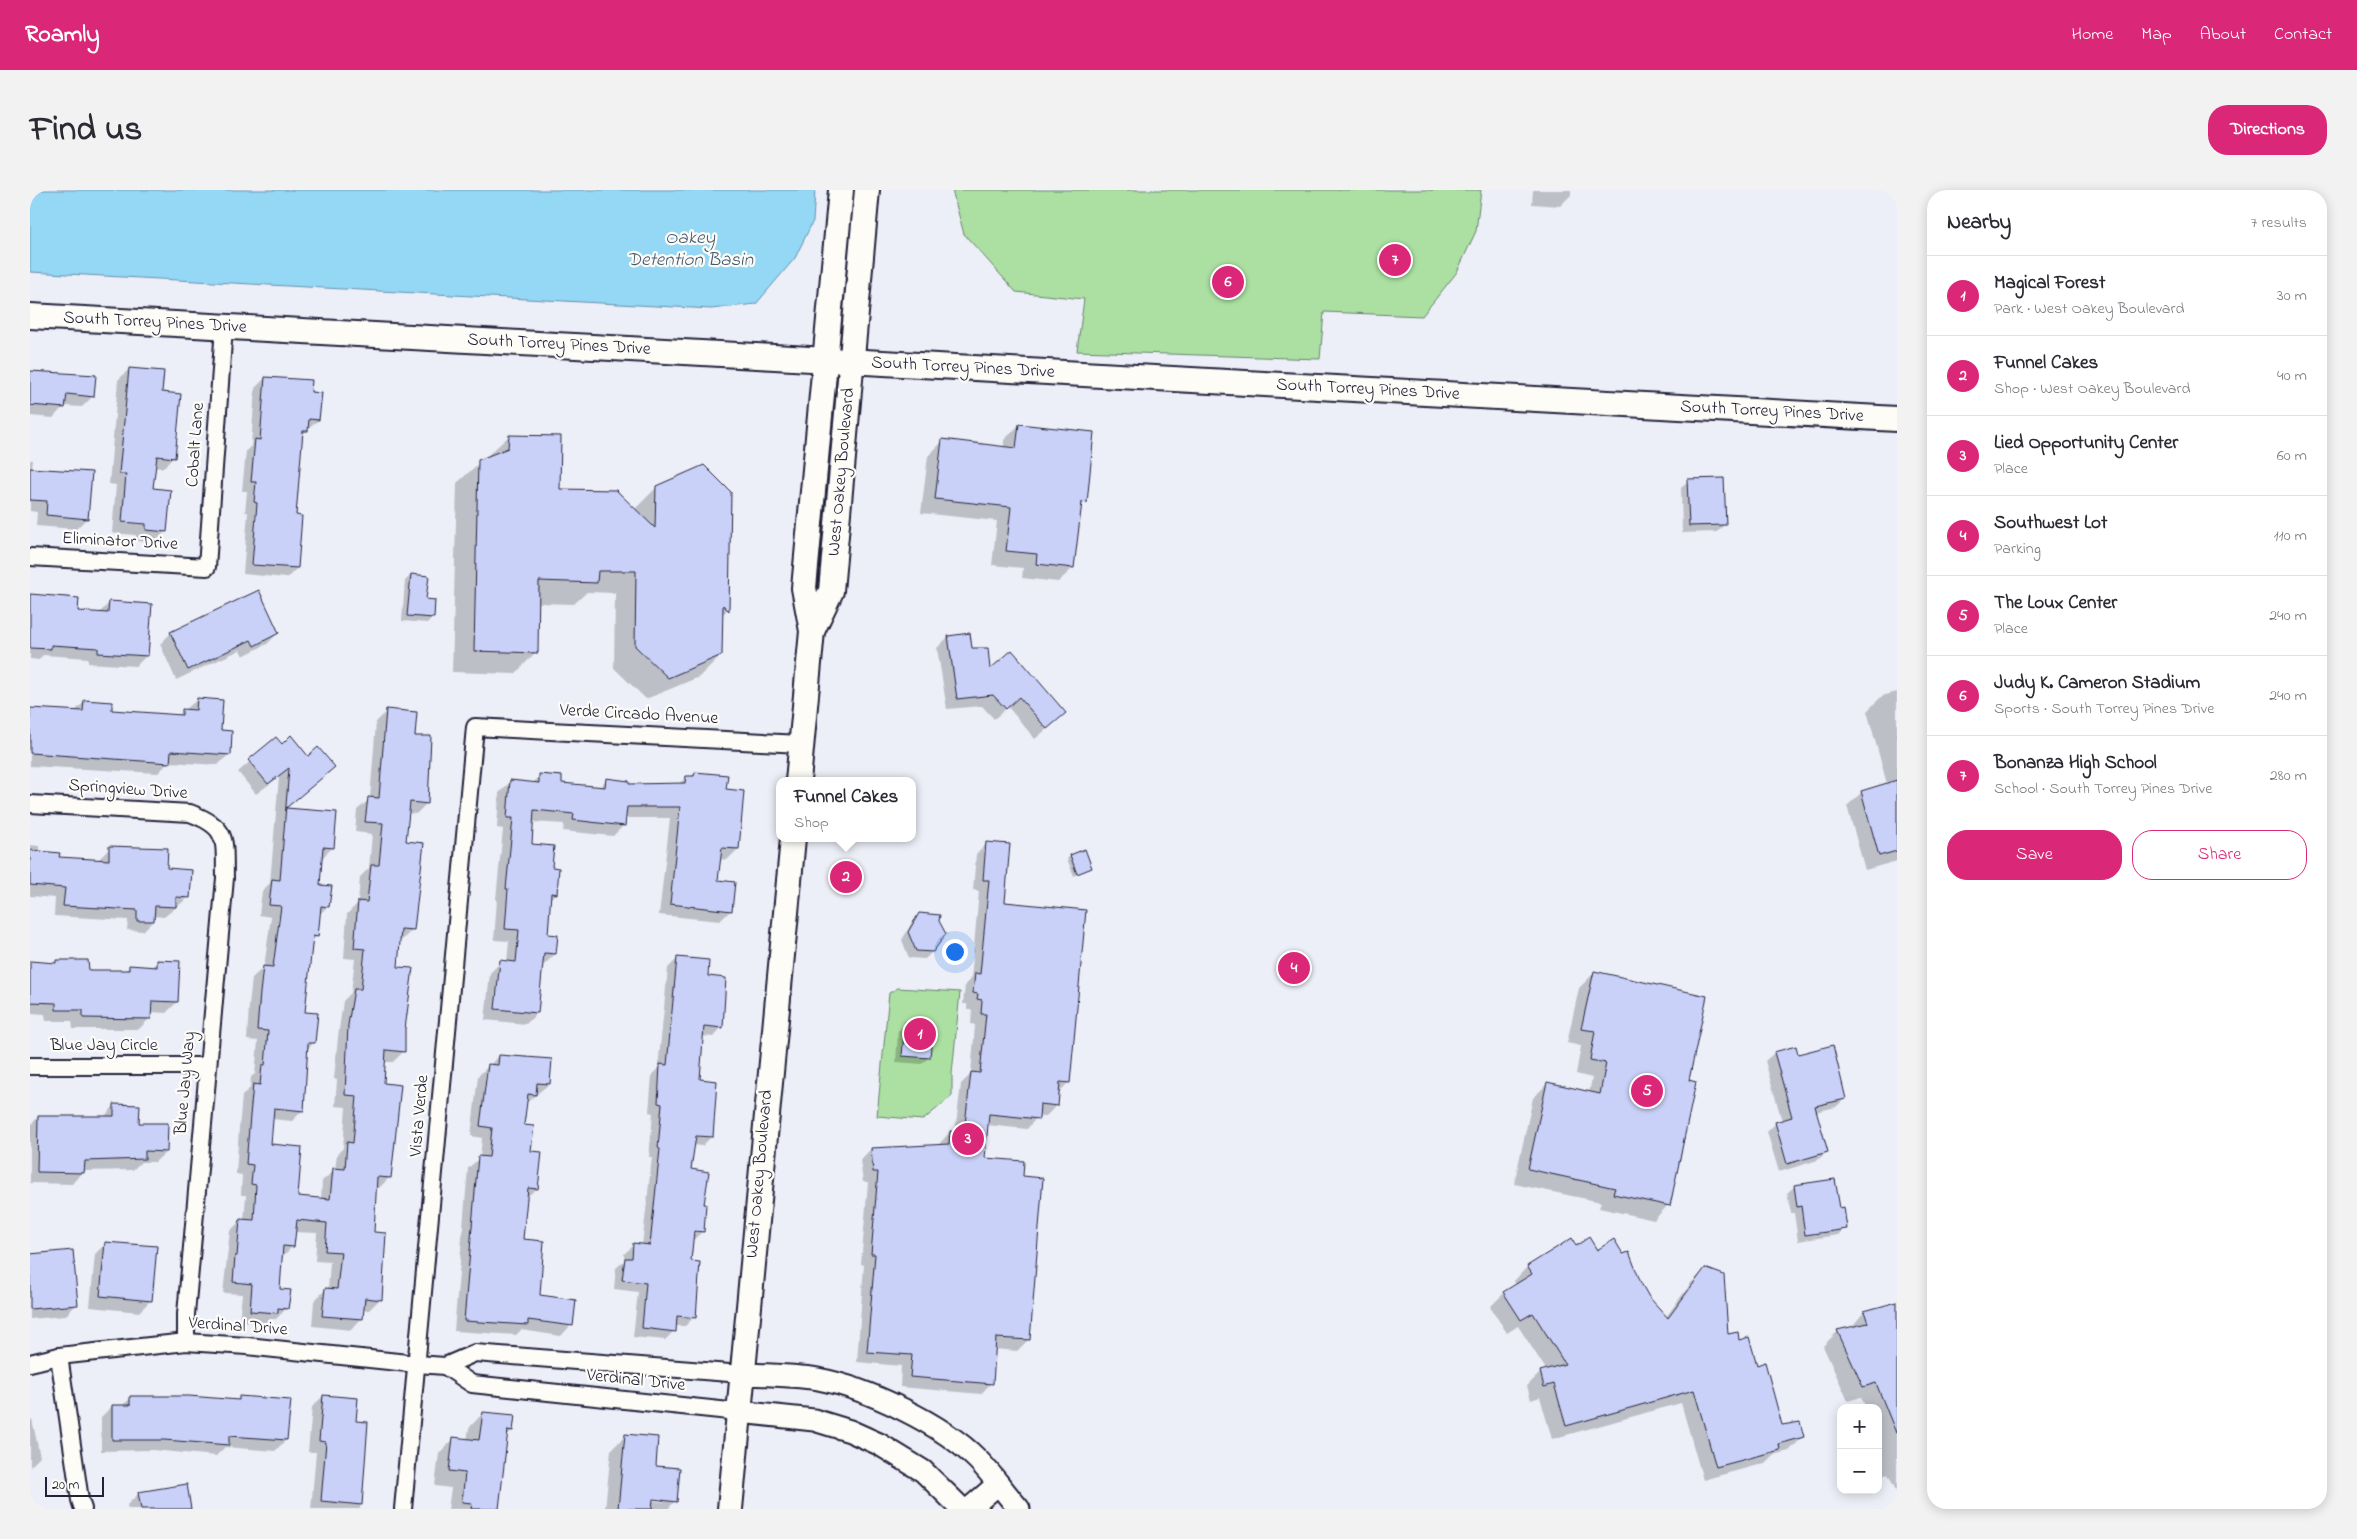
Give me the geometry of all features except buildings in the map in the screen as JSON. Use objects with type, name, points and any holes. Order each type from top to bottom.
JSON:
[{"type":"main road","name":"West Oakey Boulevard","points":[[798,777],[812,631],[804,588],[841,190]]},
{"type":"main road","name":"West Oakey Boulevard","points":[[812,631],[831,591],[867,190]]},
{"type":"main road","name":"South Torrey Pines Drive","points":[[30,316],[1897,419]]},
{"type":"main road","points":[[810,524],[837,526]]},
{"type":"main road","name":"West Oakey Boulevard","points":[[730,1509],[793,842]]},
{"type":"street","name":"Cobalt Lane","points":[[207,566],[224,327]]},
{"type":"street","name":"Eliminator Drive","points":[[30,557],[207,566]]},
{"type":"street","name":"Verde Circado Avenue","points":[[475,727],[801,744]]},
{"type":"street","name":"Vista Verde","points":[[404,1509],[475,727]]},
{"type":"street","name":"Springview Drive","points":[[30,804],[190,813],[210,820],[218,830]]},
{"type":"street","name":"Blue Jay Way","points":[[186,1342],[186,1314],[225,878],[224,840],[218,830]]},
{"type":"street","name":"Blue Jay Circle","points":[[30,1066],[207,1066]]},
{"type":"street","name":"Verdinal Drive","points":[[30,1363],[59,1356],[186,1342],[247,1346],[445,1366],[475,1353],[742,1374]]},
{"type":"street","points":[[59,1356],[80,1500],[84,1509]]},
{"type":"street","name":"Verdinal Drive","points":[[445,1366],[472,1384],[739,1412]]},
{"type":"street","points":[[742,1374],[789,1375],[819,1380],[847,1386],[886,1402],[936,1428],[977,1459],[1019,1509]]},
{"type":"street","points":[[739,1412],[814,1420],[850,1431],[879,1444],[923,1471],[962,1509]]},
{"type":"street","points":[[969,1509],[998,1484]]},
{"type":"green space","points":[[952,190],[1481,190],[1476,231],[1457,272],[1422,316],[1324,312],[1320,359],[1077,351],[1084,299],[1016,292],[964,234]]},
{"type":"green space","points":[[898,988],[960,992],[952,1074],[952,1096],[923,1120],[877,1116],[889,993]]},
{"type":"water","name":"Oakey Detention Basin","points":[[30,190],[815,190],[813,221],[795,258],[756,304],[711,309],[30,272]]},
{"type":"place","name":"Bonanza High School","points":[[1395,260]]},
{"type":"place","name":"Judy K. Cameron Stadium","points":[[1228,282]]},
{"type":"place","name":"Funnel Cakes","points":[[846,877]]},
{"type":"place","name":"Southwest Lot","points":[[1294,968]]},
{"type":"place","name":"Magical Forest","points":[[920,1034]]},
{"type":"place","name":"The Loux Center","points":[[1647,1091]]},
{"type":"place","name":"Lied Opportunity Center","points":[[968,1139]]}]
